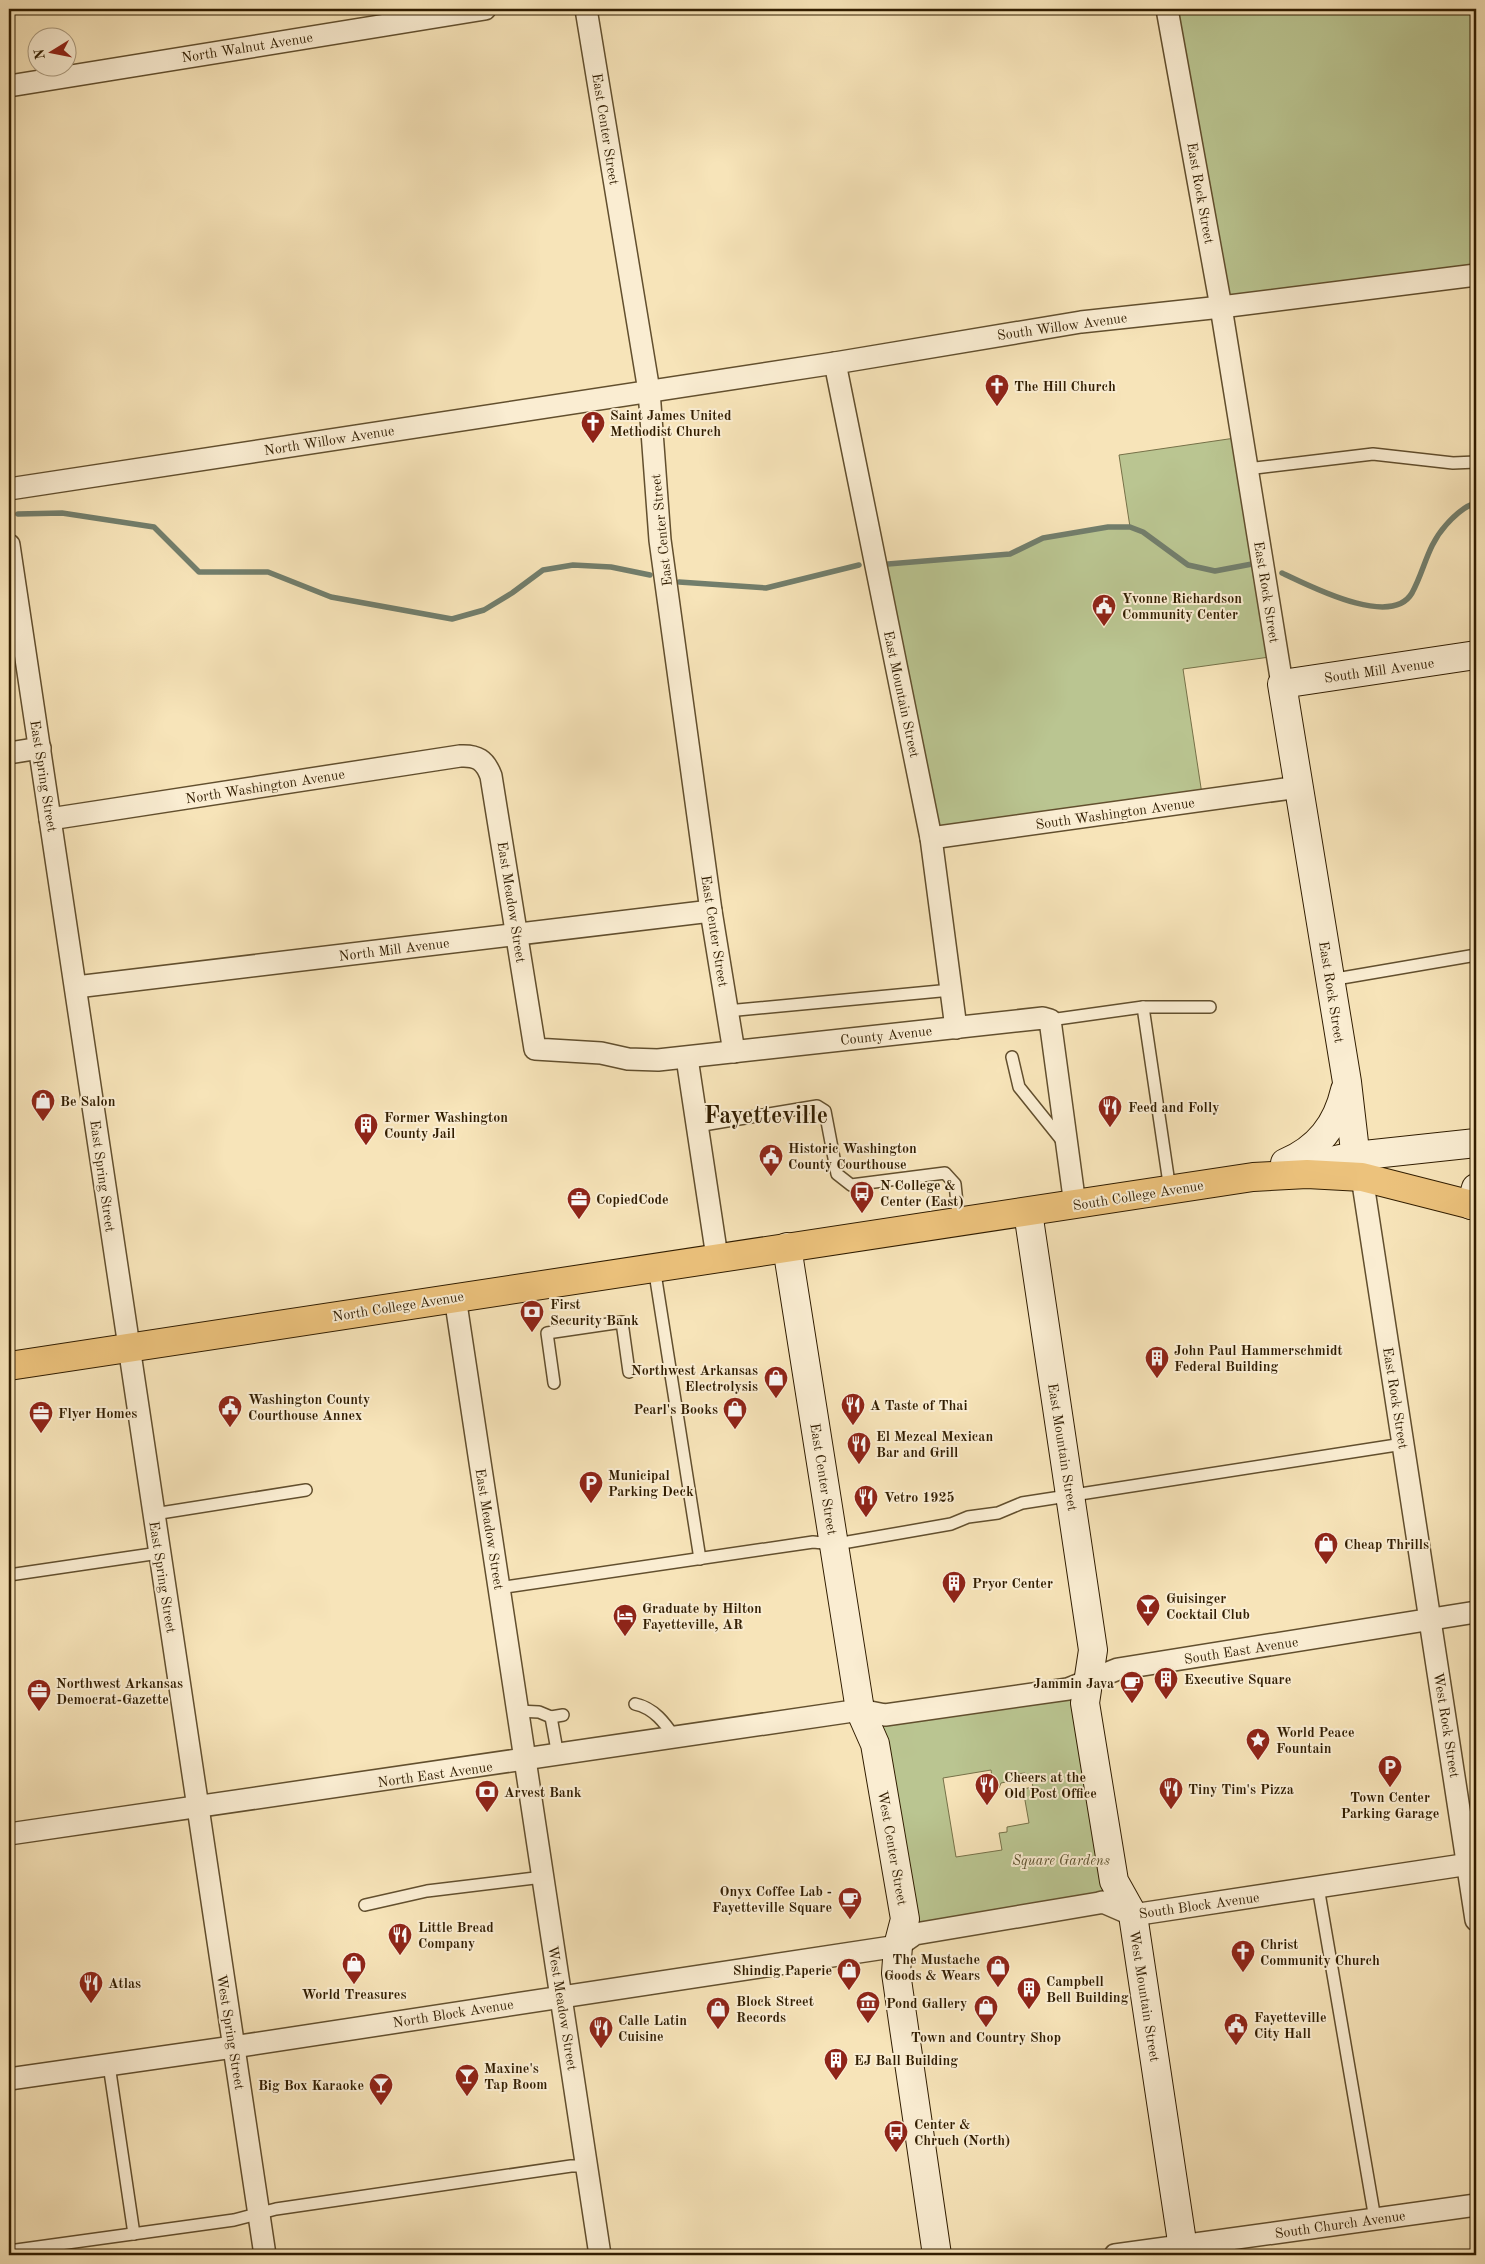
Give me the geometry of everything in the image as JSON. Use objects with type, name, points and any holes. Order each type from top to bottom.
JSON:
[{"type":"main road","name":"South College Avenue","points":[[787,1247],[1253,1177],[1359,1170],[1474,1200]]},
{"type":"main road","name":"North College Avenue","points":[[9,1366],[787,1247]]},
{"type":"street","name":"North Walnut Avenue","points":[[9,86],[485,9]]},
{"type":"street","name":"East Center Street","points":[[586,9],[649,392],[660,540],[711,911],[734,1052]]},
{"type":"street","name":"East Rock Street","points":[[1167,9],[1221,307],[1347,1082],[1359,1170],[1404,1444],[1430,1619]]},
{"type":"street","name":"South Willow Avenue","points":[[649,392],[1080,322],[1221,307],[1476,275]]},
{"type":"street","name":"East Mountain Street","points":[[834,363],[931,838],[956,1028]]},
{"type":"street","name":"North Willow Avenue","points":[[9,489],[649,392]]},
{"type":"street","name":"East Spring Street","points":[[9,545],[198,1808]]},
{"type":"street","name":"South Mill Avenue","points":[[1282,684],[1476,656]]},
{"type":"street","points":[[1292,745],[1296,718],[1306,701],[1320,688],[1352,674]]},
{"type":"street","points":[[9,753],[40,748]]},
{"type":"street","name":"North Washington Avenue","points":[[50,819],[460,756],[480,758]]},
{"type":"street","name":"East Meadow Street","points":[[480,758],[488,766],[492,776],[535,1049]]},
{"type":"street","name":"South Washington Avenue","points":[[931,838],[1299,787]]},
{"type":"street","name":"North Mill Avenue","points":[[76,987],[711,911]]},
{"type":"street","name":"County Avenue","points":[[535,1049],[601,1053],[628,1059],[687,1058],[1043,1018],[1050,1020]]},
{"type":"street","points":[[1050,1020],[1075,1205]]},
{"type":"street","points":[[687,1058],[717,1257]]},
{"type":"street","points":[[1253,1177],[1302,1156],[1320,1141],[1333,1126],[1341,1108],[1347,1082]]},
{"type":"street","points":[[1359,1170],[1476,1143]]},
{"type":"street","name":"East Mountain Street","points":[[1028,1212],[1093,1650],[1087,1682]]},
{"type":"street","name":"East Center Street","points":[[787,1247],[860,1710]]},
{"type":"street","name":"East Meadow Street","points":[[456,1297],[525,1761]]},
{"type":"street","name":"South East Avenue","points":[[860,1710],[885,1715],[1067,1690],[1118,1669],[1476,1612]]},
{"type":"street","name":"West Rock Street","points":[[1430,1619],[1472,1864],[1476,1920]]},
{"type":"street","name":"West Mountain Street","points":[[1087,1682],[1085,1703],[1114,1881],[1133,1915],[1184,2251]]},
{"type":"street","name":"North East Avenue","points":[[9,1834],[525,1761],[860,1710]]},
{"type":"street","name":"West Center Street","points":[[860,1710],[875,1744],[905,1920],[898,1946],[896,1973],[937,2255]]},
{"type":"street","name":"West Meadow Street","points":[[525,1761],[600,2255]]},
{"type":"street","name":"West Spring Street","points":[[198,1808],[265,2255]]},
{"type":"street","name":"South Block Avenue","points":[[898,1946],[915,1934],[1103,1902],[1133,1915],[1472,1864]]},
{"type":"street","name":"North Block Avenue","points":[[9,2079],[233,2048],[562,1996],[898,1946]]},
{"type":"street","name":"South Church Avenue","points":[[1115,2255],[1184,2251],[1375,2219],[1476,2205]]},
{"type":"lane","points":[[1247,469],[1373,454],[1453,464],[1476,462]]},
{"type":"lane","points":[[1330,980],[1476,954]]},
{"type":"lane","points":[[727,1011],[951,990]]},
{"type":"lane","points":[[1143,1007],[1170,1190]]},
{"type":"lane","points":[[1050,1020],[1143,1007],[1210,1007]]},
{"type":"lane","points":[[1012,1057],[1019,1087],[1066,1146]]},
{"type":"lane","points":[[697,1126],[817,1106],[826,1112],[837,1174],[851,1185],[946,1174],[955,1184],[959,1222]]},
{"type":"lane","points":[[654,1267],[700,1559]]},
{"type":"lane","points":[[554,1383],[547,1333],[622,1322],[630,1372]]},
{"type":"lane","points":[[499,1588],[813,1542],[834,1544],[951,1524],[968,1517],[998,1513],[1022,1503],[1404,1444]]},
{"type":"lane","points":[[154,1514],[306,1490]]},
{"type":"lane","points":[[9,1575],[159,1553]]},
{"type":"lane","points":[[635,1704],[646,1706],[665,1723],[675,1738]]},
{"type":"lane","points":[[518,1711],[539,1712],[551,1717],[563,1715]]},
{"type":"lane","points":[[551,1717],[558,1756]]},
{"type":"lane","points":[[365,1905],[427,1891],[543,1877]]},
{"type":"lane","points":[[1318,1887],[1375,2219]]},
{"type":"lane","points":[[109,2065],[134,2234]]},
{"type":"lane","points":[[9,2251],[234,2220],[276,2209],[561,2167],[587,2166]]},
{"type":"green space","points":[[1167,9],[1476,9],[1476,275],[1221,307]]},
{"type":"green space","points":[[1242,437],[1277,656],[1183,669],[1203,801],[931,838],[875,565],[1010,554],[1043,538],[1108,527],[1130,527],[1119,455]]},
{"type":"green space","name":"Square Gardens","points":[[1087,1682],[1114,1881],[1103,1902],[915,1934],[860,1711]],"holes":[[[991,1770],[994,1789],[999,1788],[1001,1783],[1016,1780],[1015,1774],[1025,1773],[1026,1779],[1031,1778],[1033,1787],[1023,1789],[1029,1823],[1007,1827],[1007,1832],[999,1833],[1002,1850],[956,1857],[943,1778]]]},
{"type":"waterway","points":[[1282,573],[1329,594],[1368,606],[1386,607],[1401,603],[1412,593],[1434,541],[1449,522],[1460,512],[1467,506],[1476,503]]},
{"type":"waterway","points":[[18,514],[62,513],[154,527],[199,572],[268,572],[331,597],[452,619],[484,610],[512,593],[543,570],[573,565],[611,567],[650,575]]},
{"type":"waterway","points":[[888,564],[1010,554],[1043,538],[1108,527],[1130,527],[1143,532],[1188,565],[1215,571],[1252,564]]},
{"type":"waterway","points":[[679,582],[766,588],[859,565]]},
{"type":"place","name":"The Hill Church","points":[[997,407]]},
{"type":"place","name":"Saint James United Methodist Church","points":[[593,444]]},
{"type":"place","name":"Yvonne Richardson Community Center","points":[[1104,627]]},
{"type":"place","name":"Be Salon","points":[[43,1122]]},
{"type":"place","name":"Feed and Folly","points":[[1110,1128]]},
{"type":"place","name":"Former Washington County Jail","points":[[366,1146]]},
{"type":"place","name":"Historic Washington County Courthouse","points":[[771,1177]]},
{"type":"place","name":"N College & Center (East)","points":[[862,1214]]},
{"type":"place","name":"CopiedCode","points":[[579,1220]]},
{"type":"place","name":"First Security Bank","points":[[532,1333]]},
{"type":"place","name":"John Paul Hammerschmidt Federal Building","points":[[1157,1379]]},
{"type":"place","name":"Northwest Arkansas Electrolysis","points":[[776,1399]]},
{"type":"place","name":"A Taste of Thai","points":[[853,1426]]},
{"type":"place","name":"Washington County Courthouse Annex","points":[[230,1428]]},
{"type":"place","name":"Pearl's Books","points":[[735,1430]]},
{"type":"place","name":"Flyer Homes","points":[[41,1434]]},
{"type":"place","name":"El Mezcal Mexican Bar and Grill","points":[[859,1465]]},
{"type":"place","name":"Municipal Parking Deck","points":[[591,1504]]},
{"type":"place","name":"Vetro 1925","points":[[866,1518]]},
{"type":"place","name":"Cheap Thrills","points":[[1326,1565]]},
{"type":"place","name":"Pryor Center","points":[[954,1604]]},
{"type":"place","name":"Guisinger Cocktail Club","points":[[1148,1627]]},
{"type":"place","name":"Graduate by Hilton Fayetteville, AR","points":[[625,1637]]},
{"type":"place","name":"Executive Square","points":[[1166,1700]]},
{"type":"place","name":"Jammin Java","points":[[1132,1704]]},
{"type":"place","name":"Northwest Arkansas Democrat-Gazette","points":[[39,1712]]},
{"type":"place","name":"World Peace Fountain","points":[[1258,1761]]},
{"type":"place","name":"Town Center Parking Garage","points":[[1390,1788]]},
{"type":"place","name":"Cheers at the Old Post Office","points":[[987,1806]]},
{"type":"place","name":"Tiny Tim's Pizza","points":[[1171,1810]]},
{"type":"place","name":"Arvest Bank","points":[[487,1813]]},
{"type":"place","name":"Onyx Coffee Lab - Fayetteville Square","points":[[850,1920]]},
{"type":"place","name":"Little Bread Company","points":[[400,1956]]},
{"type":"place","name":"Christ Community Church","points":[[1243,1973]]},
{"type":"place","name":"World Treasures","points":[[354,1985]]},
{"type":"place","name":"The Mustache Goods & Wears","points":[[998,1988]]},
{"type":"place","name":"Shindig Paperie","points":[[849,1991]]},
{"type":"place","name":"Atlas","points":[[91,2004]]},
{"type":"place","name":"Campbell Bell Building","points":[[1029,2010]]},
{"type":"place","name":"Pond Gallery","points":[[868,2024]]},
{"type":"place","name":"Town and Country Shop","points":[[986,2028]]},
{"type":"place","name":"Block Street Records","points":[[718,2030]]},
{"type":"place","name":"Fayetteville City Hall","points":[[1236,2046]]},
{"type":"place","name":"Calle Latin Cuisine","points":[[601,2049]]},
{"type":"place","name":"EJ Ball Building","points":[[836,2081]]},
{"type":"place","name":"Maxine's Tap Room","points":[[467,2097]]},
{"type":"place","name":"Big Box Karaoke","points":[[381,2106]]},
{"type":"place","name":"Center & Chruch (North)","points":[[896,2153]]},
{"type":"district","name":"Fayetteville","points":[[766,1115]]}]
